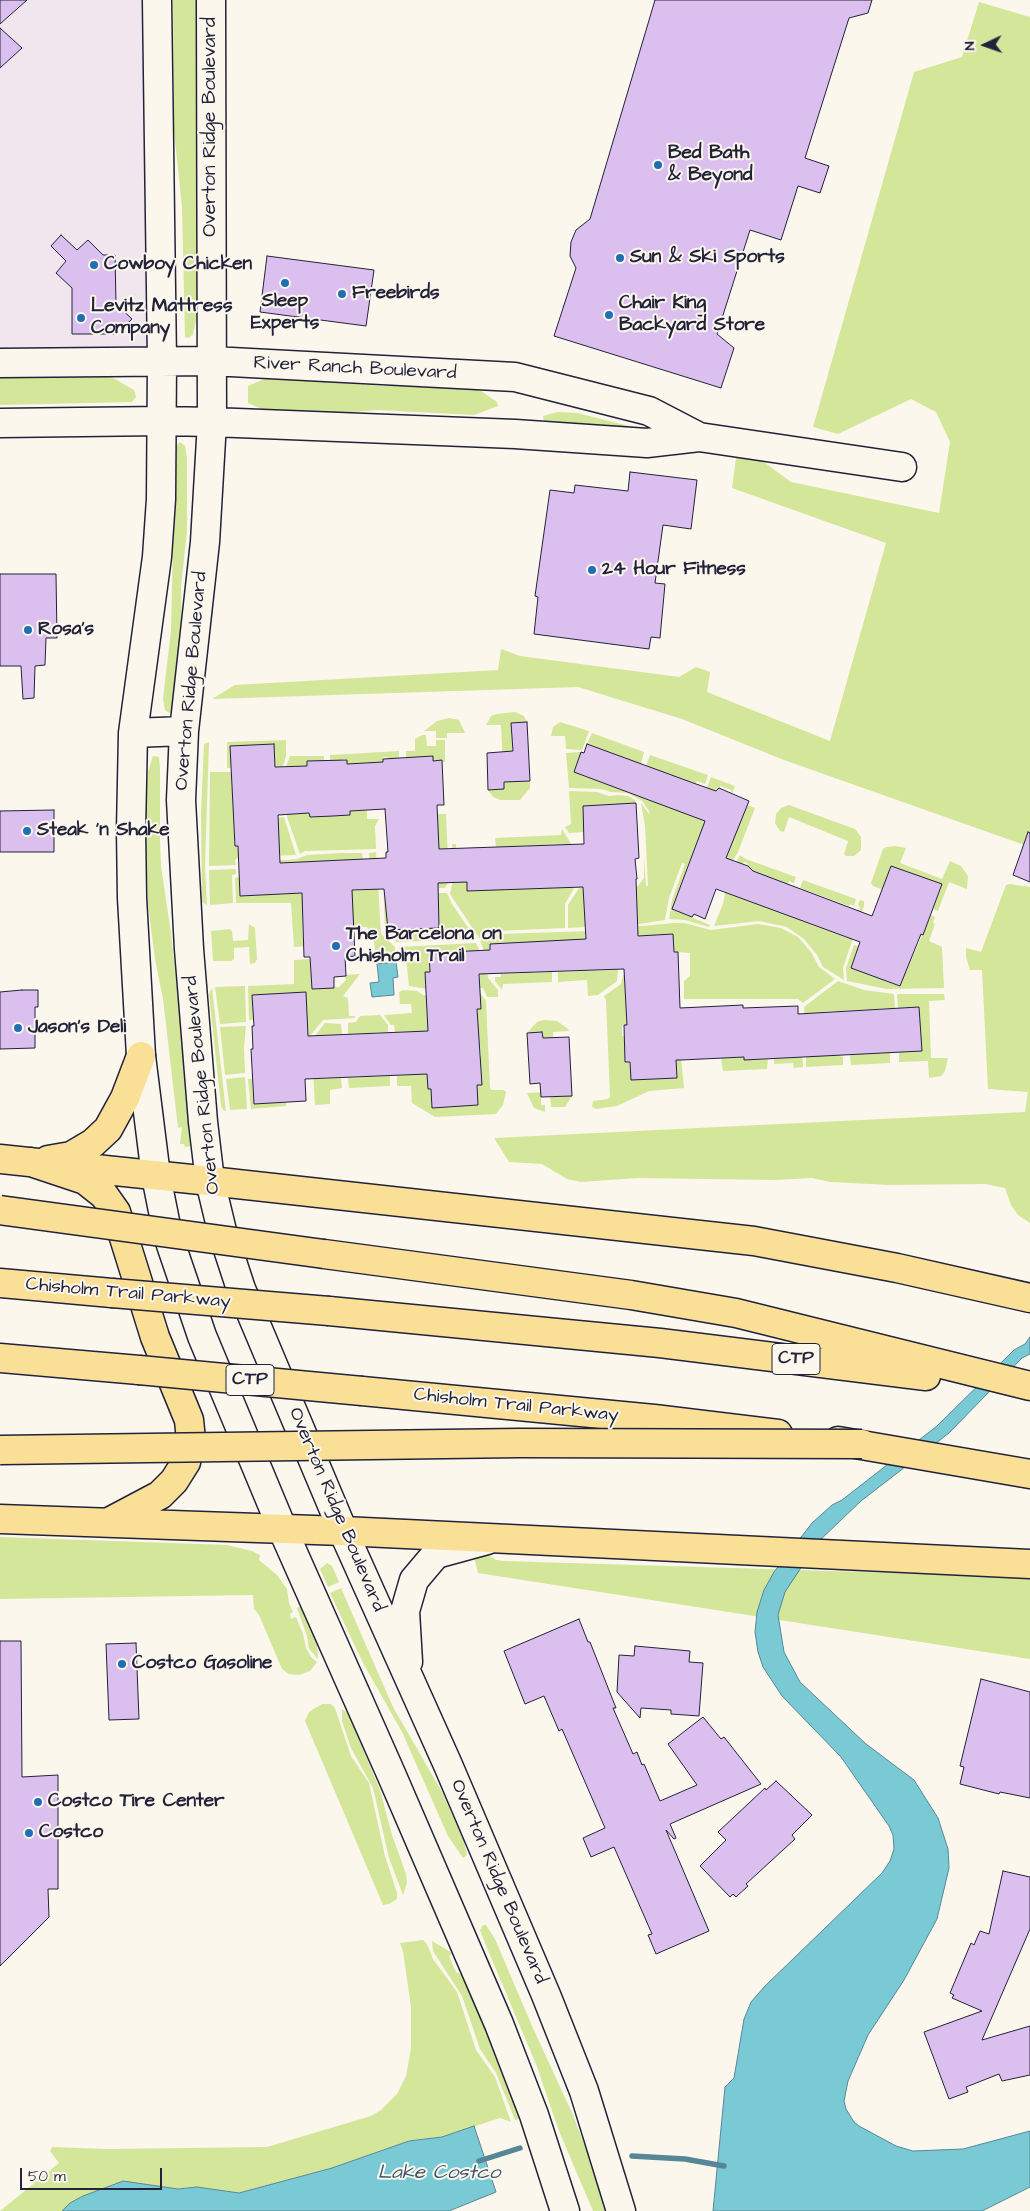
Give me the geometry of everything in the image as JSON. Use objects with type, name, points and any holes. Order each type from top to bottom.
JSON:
[{"type":"main road","points":[[31,1162],[71,1156],[98,1138],[112,1123],[125,1098],[141,1056]]},
{"type":"main road","points":[[0,1159],[754,1241],[897,1268],[1030,1298]]},
{"type":"main road","points":[[31,1162],[85,1180],[104,1195],[116,1212],[155,1337],[189,1420],[191,1440],[186,1462],[174,1481],[160,1495],[109,1522]]},
{"type":"main road","points":[[0,1210],[631,1295],[736,1313],[1030,1386]]},
{"type":"main road","name":"Chisholm Trail Parkway","points":[[0,1283],[329,1311],[840,1364],[1030,1394]]},
{"type":"main road","name":"Chisholm Trail Parkway","points":[[0,1358],[654,1419],[862,1444],[1030,1474]]},
{"type":"main road","points":[[0,1450],[519,1443],[862,1444]]},
{"type":"main road","points":[[0,1519],[496,1537],[1030,1564]]},
{"type":"street","points":[[157,0],[162,420],[157,557],[133,732],[131,830],[132,898],[141,1056],[156,1176],[168,1236],[202,1336],[282,1528],[500,2024],[534,2115],[565,2211]]},
{"type":"street","name":"Overton Ridge Boulevard","points":[[211,0],[212,422],[205,542],[184,731],[182,800],[184,878],[203,1122],[210,1181],[222,1231],[241,1288],[343,1531],[409,1678],[546,1995],[584,2091],[621,2211]]},
{"type":"street","name":"River Ranch Boulevard","points":[[0,363],[212,361],[515,377],[649,411],[699,438]]},
{"type":"street","name":"River Ranch Boulevard","points":[[0,424],[162,420],[505,434],[647,443],[699,438],[902,467]]},
{"type":"street","points":[[133,732],[184,731]]},
{"type":"street","points":[[409,1678],[405,1610],[414,1580],[436,1554],[496,1537]]},
{"type":"shaded area","points":[[0,0],[157,0],[162,361],[0,363]]},
{"type":"green space","points":[[173,0],[197,0],[198,295],[197,316],[193,334],[189,338],[185,337],[182,207],[174,131]]},
{"type":"green space","points":[[979,2],[1030,17],[1030,847],[784,760],[682,719],[578,687],[212,699],[235,685],[498,670],[501,649],[520,656],[679,677],[696,667],[710,672],[707,692],[830,741],[886,543],[732,488],[738,443],[791,482],[939,513],[950,442],[936,412],[911,399],[838,434],[813,427],[914,72],[962,57]]},
{"type":"green space","points":[[0,371],[106,374],[134,390],[136,397],[132,402],[0,405]]},
{"type":"green space","points":[[264,379],[382,386],[459,385],[481,391],[497,402],[498,406],[474,415],[379,410],[326,414],[276,411],[262,409],[248,403],[248,386]]},
{"type":"green space","points":[[558,412],[577,413],[645,430],[544,422],[543,416]]},
{"type":"green space","points":[[180,442],[185,446],[187,458],[187,531],[181,587],[182,638],[174,707],[169,713],[165,710],[163,699],[171,630],[175,457],[177,445]]},
{"type":"green space","points":[[515,712],[524,716],[527,722],[511,724],[514,782],[530,781],[530,788],[520,800],[500,800],[493,797],[488,790],[504,788],[501,725],[486,725],[491,716]]},
{"type":"green space","points":[[449,718],[459,720],[465,733],[447,733],[447,738],[436,738],[436,731],[424,731],[437,721]]},
{"type":"green space","points":[[560,722],[589,731],[582,750],[566,749],[565,736],[551,736],[553,727]]},
{"type":"green space","points":[[592,733],[644,752],[641,764],[587,744]]},
{"type":"green space","points":[[426,735],[427,746],[436,746],[436,740],[445,740],[445,762],[442,760],[423,761],[422,756],[406,761],[406,751],[415,751],[415,739]]},
{"type":"green space","points":[[286,740],[286,756],[283,766],[227,768],[227,742]]},
{"type":"green space","points":[[209,742],[205,866],[207,905],[202,902],[201,813],[204,744]]},
{"type":"green space","points":[[399,751],[399,762],[383,757],[383,762],[347,764],[347,759],[343,759],[343,763],[330,765],[330,755]]},
{"type":"green space","points":[[581,752],[574,772],[693,816],[702,801],[711,777],[735,786],[732,794],[731,790],[720,786],[719,790],[717,789],[672,909],[710,925],[709,927],[685,920],[669,919],[672,900],[685,864],[682,863],[669,898],[665,920],[639,924],[568,928],[568,905],[579,888],[583,888],[585,915],[637,912],[636,886],[644,878],[644,857],[646,886],[648,886],[645,826],[641,803],[650,815],[649,811],[642,801],[628,793],[611,792],[601,789],[569,788],[566,753]]},
{"type":"green space","points":[[650,755],[708,775],[705,784],[697,781],[696,784],[646,766]]},
{"type":"green space","points":[[153,756],[159,757],[161,866],[171,933],[194,1146],[185,1147],[184,1144],[180,1144],[182,1127],[178,1128],[163,999],[155,959],[148,904],[146,793],[148,772]]},
{"type":"green space","points":[[290,756],[324,756],[324,764],[307,761],[307,766],[288,767],[310,817],[350,815],[350,811],[367,810],[367,819],[379,819],[375,826],[376,849],[305,851],[300,854],[287,817],[285,770]]},
{"type":"green space","points":[[210,772],[231,772],[235,846],[279,844],[278,818],[284,817],[296,855],[239,857],[235,860],[236,865],[209,866]]},
{"type":"green space","points":[[569,791],[597,792],[609,796],[628,796],[635,800],[637,806],[635,803],[583,806],[584,832],[569,833],[565,827],[571,824]]},
{"type":"green space","points":[[747,805],[755,808],[738,852],[729,867],[723,864]]},
{"type":"green space","points":[[789,805],[855,829],[861,837],[861,850],[854,856],[846,856],[844,854],[848,841],[789,817],[784,832],[780,831],[775,823],[776,814],[781,808]]},
{"type":"green space","points":[[436,814],[446,814],[449,881],[445,888],[438,888],[438,818],[414,820]]},
{"type":"green space","points":[[562,829],[573,847],[574,888],[565,904],[565,928],[496,931],[479,938],[450,894],[453,880],[452,844],[456,844],[456,882],[467,882],[468,891],[568,887],[566,844],[496,847],[495,838],[561,835]]},
{"type":"green space","points":[[895,846],[906,848],[900,863],[942,879],[950,861],[961,866],[968,876],[967,889],[949,882],[938,911],[933,909],[942,885],[883,890],[873,886],[871,883],[883,849]]},
{"type":"green space","points":[[376,852],[381,934],[395,947],[396,958],[376,960],[374,941],[367,927],[353,927],[340,905],[302,907],[303,944],[317,943],[309,946],[294,947],[291,903],[236,903],[235,878],[239,877],[241,896],[368,890],[369,853]]},
{"type":"green space","points":[[362,853],[363,859],[250,865],[245,860],[287,860],[307,855]]},
{"type":"green space","points":[[740,855],[746,859],[796,877],[793,885],[789,881],[788,884],[753,872],[745,862],[732,870]]},
{"type":"green space","points":[[236,869],[236,874],[232,875],[233,903],[210,905],[209,870]]},
{"type":"green space","points":[[733,874],[727,893],[847,938],[860,908],[858,904],[860,900],[864,901],[843,968],[844,980],[823,967],[817,955],[804,939],[787,927],[759,921],[714,926]]},
{"type":"green space","points":[[383,875],[388,930],[439,928],[438,893],[447,893],[452,904],[476,939],[397,942],[385,932]]},
{"type":"green space","points":[[803,880],[856,899],[854,906],[850,904],[849,906],[800,888]]},
{"type":"green space","points":[[1006,885],[1030,887],[1030,1223],[1018,1215],[1011,1205],[1005,1188],[985,1184],[889,1185],[830,1182],[812,1178],[775,1180],[637,1178],[581,1182],[567,1179],[542,1164],[509,1162],[494,1138],[1025,1112],[1028,1092],[988,1089],[982,970],[970,970],[966,957],[966,948],[981,952]]},
{"type":"green space","points":[[931,915],[935,917],[933,923],[935,924],[929,941],[942,947],[944,988],[887,989],[847,981],[846,968],[854,945],[858,946],[851,968],[900,986]]},
{"type":"green space","points":[[684,923],[711,930],[758,924],[781,928],[798,937],[811,952],[819,967],[835,979],[803,1003],[798,999],[684,999],[684,981],[690,976],[690,953],[674,952],[673,934],[579,939],[489,962],[480,941],[499,934],[593,931]]},
{"type":"green space","points":[[249,924],[255,928],[257,959],[255,963],[250,964],[249,947],[234,948],[234,959],[231,961],[213,961],[211,931],[230,929],[233,941],[248,940]]},
{"type":"green space","points":[[476,943],[487,967],[488,978],[498,990],[498,997],[487,997],[483,988],[480,988],[477,980],[480,979],[479,970],[429,953],[430,972],[425,972],[427,989],[409,986],[406,958],[400,958],[399,947]]},
{"type":"green space","points":[[310,959],[312,989],[339,987],[346,980],[345,975],[360,974],[343,996],[348,998],[349,1016],[355,1016],[355,1018],[323,1020],[310,1036],[309,1069],[306,992],[253,995],[254,1020],[249,1020],[248,986],[294,984],[294,960]]},
{"type":"green space","points":[[618,970],[617,981],[598,995],[588,996],[587,980],[558,982],[558,972]]},
{"type":"green space","points":[[552,972],[552,982],[503,984],[502,990],[495,981],[495,977],[501,977],[501,974]]},
{"type":"green space","points":[[623,975],[627,975],[625,981],[627,1025],[622,1025],[622,1036],[627,1036],[631,1079],[677,1078],[676,1060],[681,1058],[684,1088],[649,1091],[617,1106],[596,1109],[592,1107],[593,1101],[610,1097],[606,1000],[604,996],[621,984]]},
{"type":"green space","points":[[838,981],[864,990],[894,994],[895,1008],[820,1012],[805,1026],[804,1007]]},
{"type":"green space","points":[[245,986],[246,1022],[220,1024],[215,987]]},
{"type":"green space","points":[[212,988],[226,1111],[221,1106],[209,994]]},
{"type":"green space","points":[[403,990],[417,991],[427,995],[432,1011],[427,1078],[428,1088],[431,1089],[432,1108],[478,1105],[477,1085],[482,1085],[475,1057],[481,1056],[480,1046],[475,1047],[478,1028],[477,1009],[481,1008],[481,998],[476,998],[480,993],[486,1001],[490,1088],[506,1092],[503,1105],[496,1114],[435,1117],[412,1103],[411,1086],[397,1086],[397,1076],[420,1074],[418,1031],[395,1032],[394,1025],[391,1025],[384,1015],[412,1013],[411,1004],[400,1004],[399,992]]},
{"type":"green space","points":[[897,994],[944,994],[945,1000],[929,1001],[931,1058],[948,1058],[945,1071],[941,1076],[929,1078],[928,1061],[899,1062],[899,1052],[921,1050],[919,1007],[898,1008]]},
{"type":"green space","points":[[380,1015],[388,1025],[388,1032],[348,1034],[348,1023],[356,1022],[360,1016]]},
{"type":"green space","points":[[544,1020],[557,1021],[569,1031],[553,1032],[556,1096],[572,1096],[565,1107],[551,1107],[550,1095],[541,1095],[541,1105],[545,1105],[545,1112],[534,1108],[527,1093],[546,1092],[542,1032],[527,1033],[537,1022]]},
{"type":"green space","points":[[325,1023],[341,1024],[342,1034],[317,1036],[319,1079],[341,1078],[342,1088],[330,1090],[330,1104],[315,1105],[314,1037]]},
{"type":"green space","points":[[246,1026],[244,1047],[245,1073],[225,1075],[220,1027]]},
{"type":"green space","points":[[806,1049],[843,1057],[843,1065],[806,1067]]},
{"type":"green space","points":[[802,1050],[803,1067],[794,1068],[793,1063],[774,1064],[774,1059],[800,1057]]},
{"type":"green space","points":[[890,1052],[890,1063],[851,1065],[850,1054]]},
{"type":"green space","points":[[744,1057],[745,1060],[768,1059],[767,1069],[723,1071],[721,1058]]},
{"type":"green space","points":[[390,1076],[390,1086],[349,1088],[348,1078]]},
{"type":"green space","points":[[245,1077],[247,1109],[230,1110],[226,1079]]},
{"type":"green space","points":[[248,1079],[252,1079],[254,1104],[286,1102],[286,1106],[251,1109]]},
{"type":"green space","points":[[0,1537],[227,1545],[252,1551],[260,1555],[259,1560],[277,1575],[287,1589],[289,1603],[293,1612],[290,1614],[291,1619],[296,1617],[306,1648],[311,1657],[317,1662],[310,1671],[299,1675],[289,1674],[282,1669],[259,1615],[254,1609],[253,1595],[0,1599]]},
{"type":"green space","points":[[473,1552],[487,1554],[496,1560],[503,1561],[1030,1577],[1030,1659],[478,1573]]},
{"type":"green space","points":[[327,1563],[332,1566],[339,1582],[328,1587],[320,1569]]},
{"type":"green space","points":[[341,1588],[393,1707],[442,1792],[464,1841],[467,1855],[463,1858],[448,1836],[402,1732],[363,1663],[330,1593]]},
{"type":"green space","points":[[301,1606],[317,1641],[318,1659],[309,1649],[307,1636],[297,1608]]},
{"type":"green space","points":[[322,1704],[331,1704],[335,1708],[351,1756],[369,1783],[385,1856],[397,1893],[397,1899],[389,1904],[383,1905],[305,1721],[309,1712]]},
{"type":"green space","points":[[342,1709],[348,1713],[380,1790],[392,1835],[406,1874],[407,1883],[403,1895],[389,1858],[373,1788],[351,1748],[342,1721]]},
{"type":"green space","points":[[483,1925],[486,1925],[495,1939],[573,2115],[596,2175],[605,2211],[593,2211],[559,2131],[536,2064],[480,1930]]},
{"type":"green space","points":[[423,1940],[427,1944],[433,1959],[457,1992],[476,2050],[495,2077],[511,2122],[500,2118],[442,2137],[409,2141],[332,2168],[239,2193],[197,2187],[178,2189],[115,2183],[70,2203],[62,2211],[0,2211],[59,2163],[50,2151],[52,2147],[106,2149],[267,2147],[371,2116],[381,2110],[397,2094],[406,2076],[411,2048],[411,2007],[403,1951],[400,1943]]},
{"type":"green space","points":[[432,1941],[452,1954],[449,1956],[456,1972],[462,1975],[494,2049],[519,2119],[515,2120],[496,2073],[480,2049],[462,1996],[433,1951]]},
{"type":"water","points":[[396,962],[398,977],[393,978],[394,995],[372,997],[370,983],[379,982],[377,964]]},
{"type":"water","points":[[1030,1337],[1030,1354],[1022,1358],[949,1433],[861,1501],[818,1542],[785,1592],[778,1615],[784,1652],[800,1682],[866,1744],[914,1780],[938,1818],[948,1849],[949,1868],[937,1919],[904,1980],[868,2035],[848,2081],[844,2101],[846,2109],[854,2122],[859,2126],[896,2146],[913,2151],[963,2149],[1030,2131],[1030,2187],[982,2211],[713,2211],[725,2087],[734,2078],[744,2019],[751,2002],[765,1986],[882,1873],[890,1861],[894,1849],[893,1835],[889,1826],[841,1757],[782,1696],[763,1667],[758,1652],[755,1632],[757,1612],[764,1590],[774,1572],[812,1523],[832,1505],[842,1500],[937,1426],[1014,1350],[1025,1344]]},
{"type":"water","name":"Lake Costco","points":[[474,2126],[496,2192],[449,2211],[62,2211],[70,2203],[83,2196],[123,2181],[178,2189],[197,2187],[239,2193],[332,2168],[409,2141],[442,2137]]},
{"type":"building","points":[[0,0],[27,0],[0,24]]},
{"type":"building","points":[[655,0],[872,0],[868,13],[849,18],[805,158],[829,166],[820,193],[798,186],[781,240],[750,230],[717,334],[734,348],[721,388],[554,336],[576,268],[570,256],[571,242],[576,230],[590,219]]},
{"type":"building","points":[[0,28],[22,48],[0,68]]},
{"type":"building","points":[[61,235],[77,250],[88,240],[103,255],[115,255],[116,304],[132,319],[116,334],[72,334],[72,288],[56,273],[66,261],[51,246]]},
{"type":"building","points":[[267,256],[374,270],[366,326],[260,312]]},
{"type":"building","points":[[630,472],[697,480],[691,529],[663,525],[655,583],[665,584],[660,638],[651,637],[649,649],[534,634],[538,597],[535,596],[550,490],[574,493],[575,485],[628,491]]},
{"type":"building","name":"Rosa's","points":[[0,574],[56,574],[57,638],[46,638],[45,665],[35,666],[34,698],[23,699],[21,666],[0,666]]},
{"type":"building","points":[[527,722],[530,781],[504,782],[504,789],[488,790],[487,753],[513,751],[511,723]]},
{"type":"building","points":[[274,744],[275,767],[307,766],[307,761],[347,760],[347,764],[383,762],[383,759],[433,756],[433,761],[442,760],[444,805],[437,805],[439,849],[584,844],[583,806],[636,803],[639,858],[635,859],[638,936],[673,934],[674,952],[678,952],[680,1008],[743,1005],[743,1008],[798,1006],[798,1014],[919,1007],[922,1051],[744,1060],[744,1057],[676,1060],[677,1078],[631,1080],[630,1062],[625,1062],[624,1025],[627,1025],[624,969],[479,974],[481,1009],[477,1009],[482,1085],[477,1085],[478,1105],[432,1108],[431,1089],[428,1089],[427,1074],[305,1079],[306,1101],[254,1104],[251,1049],[253,1049],[252,1026],[254,1026],[252,995],[306,992],[308,1036],[428,1031],[425,972],[430,972],[429,953],[490,950],[490,944],[586,939],[583,887],[467,891],[467,882],[438,883],[439,928],[388,930],[384,889],[352,890],[355,956],[345,957],[346,976],[334,977],[334,988],[312,989],[310,957],[304,957],[302,893],[240,896],[238,846],[235,846],[230,746]],"holes":[[[385,809],[388,852],[386,852],[386,858],[280,863],[278,815],[309,813],[310,817],[333,816],[350,815],[350,811]]]},
{"type":"building","points":[[587,744],[716,791],[719,788],[749,801],[726,858],[748,866],[753,871],[872,916],[891,866],[942,884],[923,935],[921,934],[900,986],[851,968],[860,942],[716,889],[705,919],[694,914],[692,917],[672,909],[705,821],[574,772],[581,752],[584,753]]},
{"type":"building","name":"Steak 'n Shake","points":[[54,810],[54,852],[0,852],[0,811]]},
{"type":"building","points":[[1028,832],[1030,833],[1030,882],[1013,875]]},
{"type":"building","name":"Jason's Deli","points":[[38,990],[38,1007],[35,1007],[35,1048],[0,1049],[0,992]]},
{"type":"building","points":[[542,1032],[543,1038],[569,1037],[572,1096],[541,1097],[540,1083],[530,1084],[527,1033]]},
{"type":"building","points":[[579,1619],[588,1642],[590,1642],[616,1708],[613,1708],[633,1754],[637,1752],[642,1765],[644,1764],[660,1801],[697,1785],[668,1744],[703,1717],[721,1739],[724,1737],[761,1784],[670,1824],[676,1838],[674,1839],[666,1830],[709,1931],[656,1954],[648,1935],[652,1934],[614,1847],[591,1857],[583,1838],[605,1828],[562,1729],[559,1731],[544,1696],[525,1704],[504,1651]]},
{"type":"building","name":"Costco","points":[[0,1641],[21,1641],[22,1777],[58,1775],[58,1889],[48,1889],[49,1917],[0,1966]]},
{"type":"building","name":"Costco Gasoline","points":[[136,1643],[139,1719],[109,1720],[106,1644]]},
{"type":"building","points":[[635,1646],[690,1651],[689,1662],[703,1663],[699,1716],[671,1714],[671,1710],[641,1708],[640,1718],[617,1692],[619,1655],[634,1656]]},
{"type":"building","points":[[981,1679],[1030,1692],[1030,1798],[1000,1792],[999,1794],[960,1784],[964,1767],[960,1766]]},
{"type":"building","points":[[776,1781],[812,1815],[792,1835],[795,1839],[746,1884],[748,1886],[736,1897],[733,1894],[730,1897],[700,1866],[726,1840],[718,1832],[765,1788],[766,1790]]},
{"type":"building","points":[[1003,1871],[1030,1877],[1030,1929],[982,2040],[1030,2026],[1030,2075],[1002,2081],[999,2074],[966,2087],[968,2092],[949,2099],[924,2032],[982,2011],[952,1998],[954,1995],[950,1993],[971,1943],[974,1945],[980,1931],[989,1934]]},
{"type":"waterway","points":[[479,2161],[520,2148]]},
{"type":"waterway","points":[[632,2156],[685,2159],[724,2166]]},
{"type":"place","name":"Bed Bath & Beyond","points":[[658,165]]},
{"type":"place","name":"Sun & Ski Sports","points":[[620,258]]},
{"type":"place","name":"Cowboy Chicken","points":[[94,265]]},
{"type":"place","name":"Sleep Experts","points":[[285,283]]},
{"type":"place","name":"Freebirds","points":[[342,294]]},
{"type":"place","name":"Chair King Backyard Store","points":[[609,315]]},
{"type":"place","name":"Levitz Mattress Company","points":[[81,318]]},
{"type":"place","name":"24 Hour Fitness","points":[[592,570]]},
{"type":"place","name":"Rosa's","points":[[28,630]]},
{"type":"place","name":"Steak 'n Shake","points":[[27,831]]},
{"type":"place","name":"The Barcelona on Chisholm Trail","points":[[336,946]]},
{"type":"place","name":"Jason's Deli","points":[[18,1028]]},
{"type":"place","name":"Costco Gasoline","points":[[122,1664]]},
{"type":"place","name":"Costco Tire Center","points":[[38,1802]]},
{"type":"place","name":"Costco","points":[[29,1833]]}]
